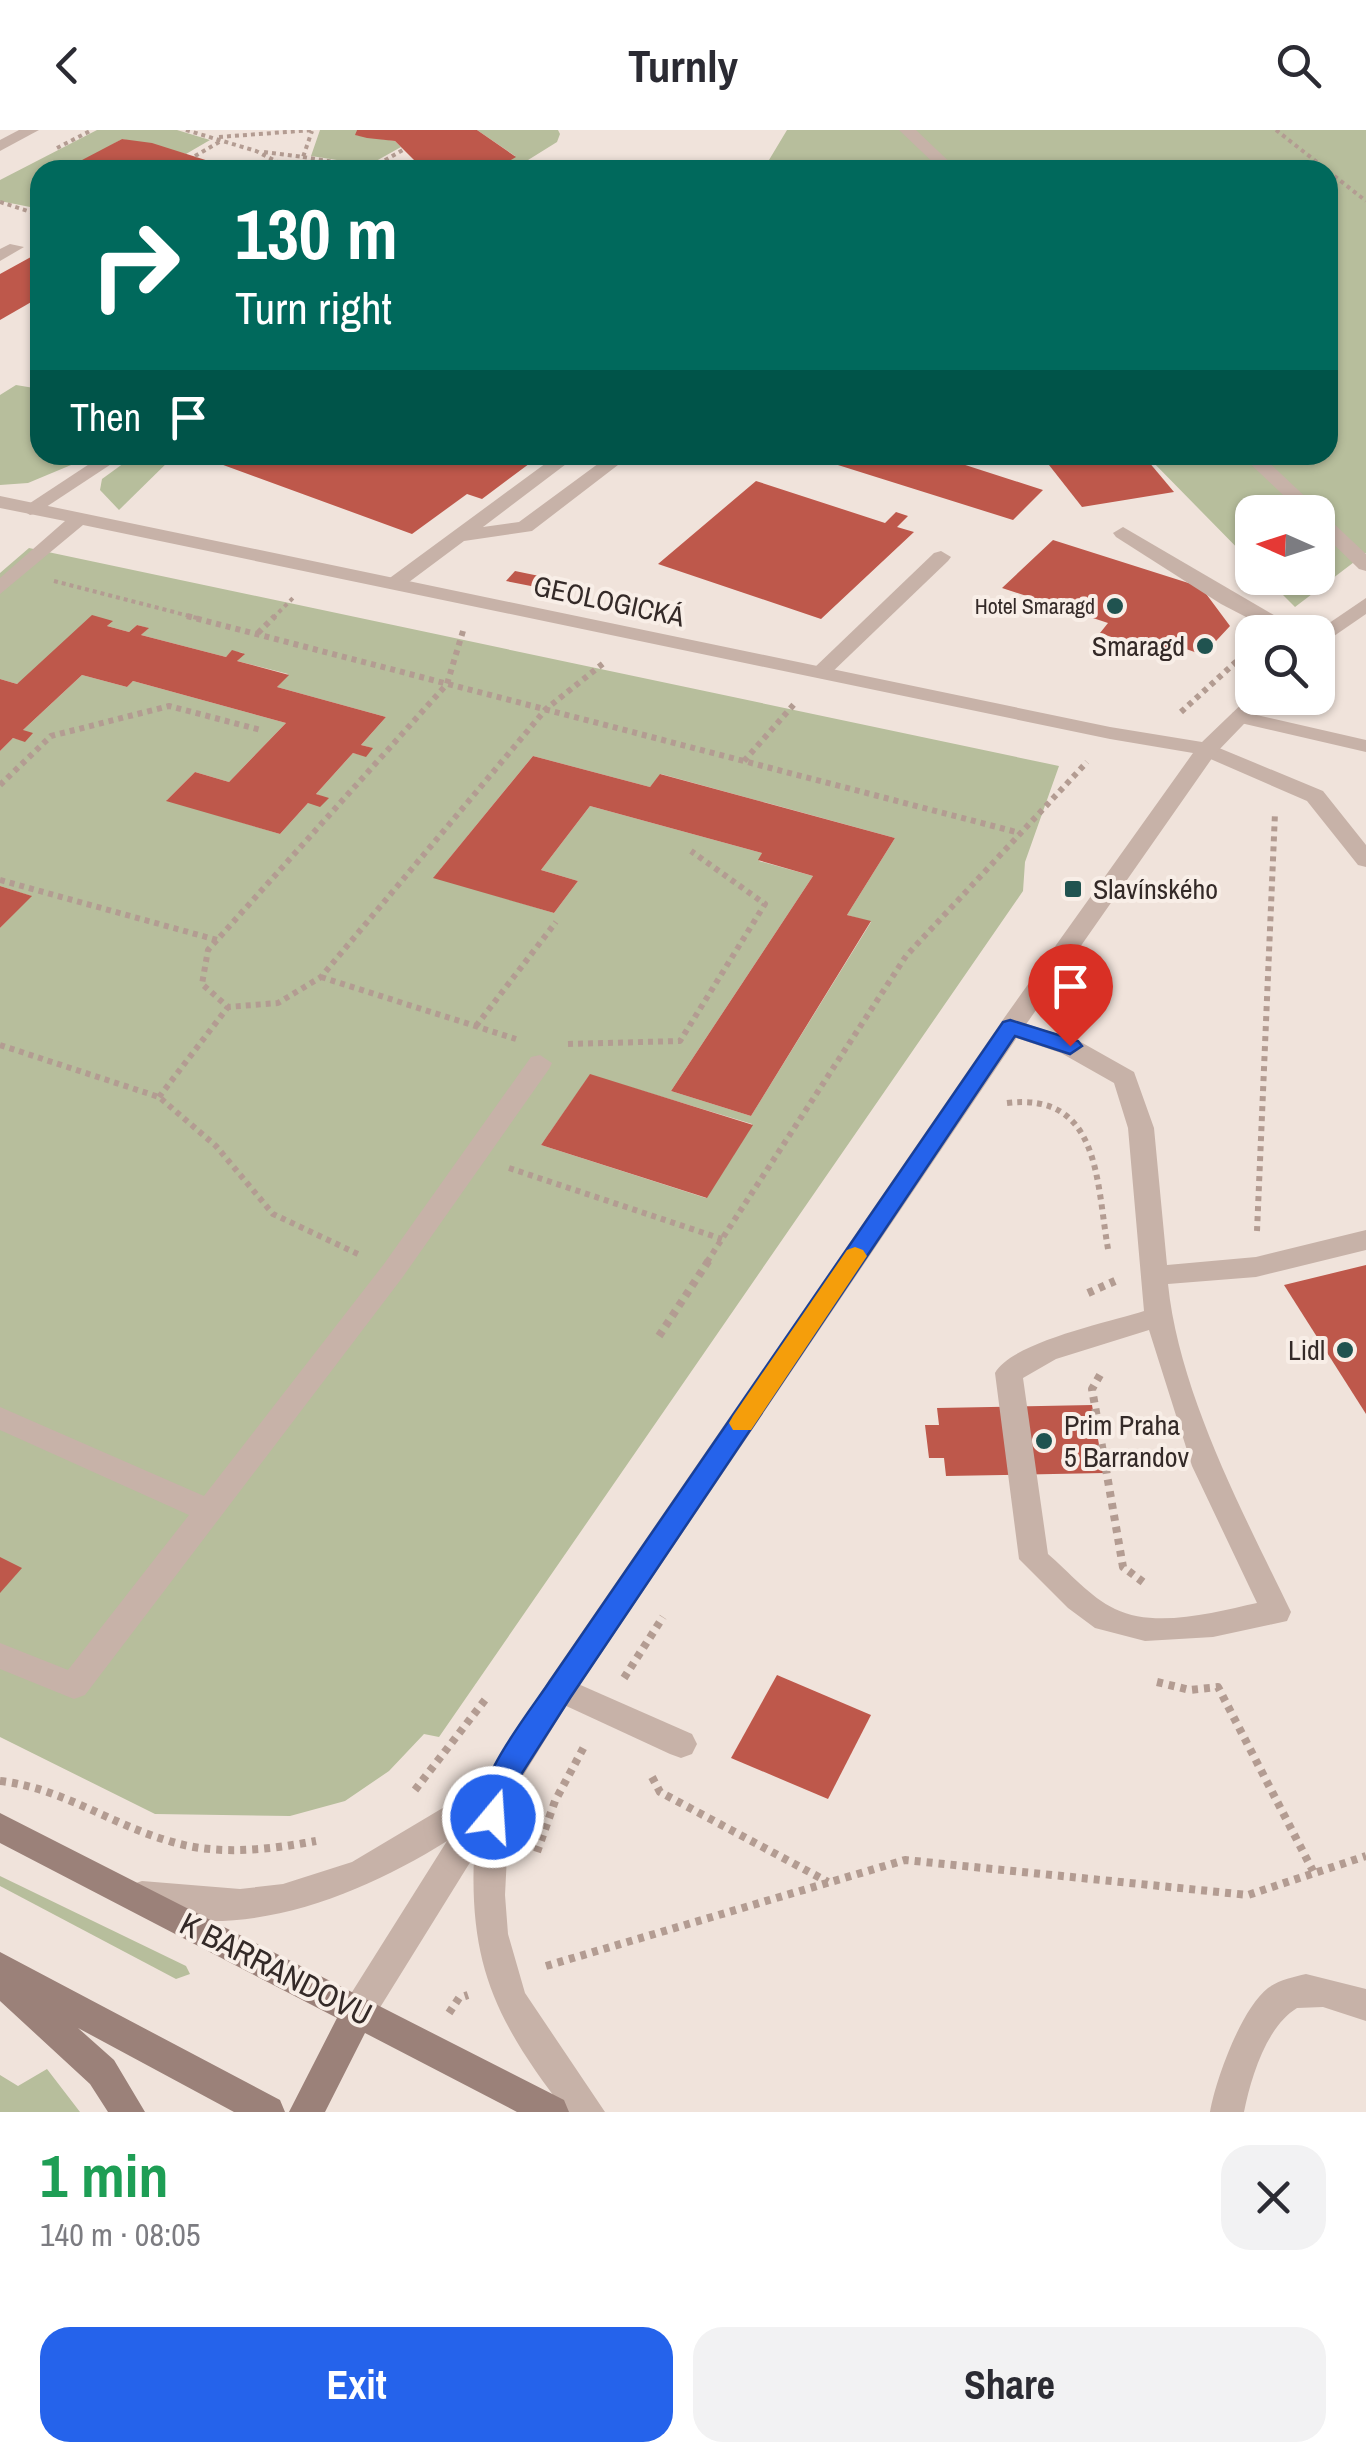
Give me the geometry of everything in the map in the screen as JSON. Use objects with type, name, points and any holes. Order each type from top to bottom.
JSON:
[{"type":"main road","name":"K BARRANDOVU","points":[[0,1827],[552,2112]]},
{"type":"main road","points":[[0,1968],[268,2112]]},
{"type":"main road","points":[[0,1979],[102,2072],[128,2112]]},
{"type":"main road","points":[[306,2112],[359,2012]]},
{"type":"street","points":[[0,146],[31,130]]},
{"type":"street","points":[[908,130],[940,160]]},
{"type":"street","points":[[0,256],[16,247]]},
{"type":"street","points":[[30,509],[100,465]]},
{"type":"street","points":[[394,584],[556,465]]},
{"type":"street","points":[[458,537],[525,527],[609,465]]},
{"type":"street","points":[[1261,465],[1293,495]]},
{"type":"street","name":"GEOLOGICKÁ","points":[[0,502],[820,673],[1207,749],[1315,796],[1366,860]]},
{"type":"street","points":[[0,588],[79,519]]},
{"type":"street","points":[[1122,534],[1257,615]]},
{"type":"street","points":[[1335,535],[1366,565]]},
{"type":"street","points":[[820,673],[941,557]]},
{"type":"street","points":[[1335,628],[1366,604]]},
{"type":"street","points":[[359,2012],[560,1689],[1010,1027],[1207,749],[1239,717],[1366,746]]},
{"type":"street","points":[[1010,1027],[1070,1046],[1125,1078],[1141,1128],[1158,1317],[1206,1466],[1276,1612],[1193,1628],[1148,1628],[1107,1620],[1034,1558],[1009,1373],[1046,1352],[1158,1317]]},
{"type":"street","points":[[0,1656],[74,1686],[393,1271],[474,1157],[536,1054]]},
{"type":"street","points":[[1152,1276],[1256,1267],[1366,1240]]},
{"type":"street","points":[[0,1418],[209,1511]]},
{"type":"street","points":[[560,1689],[682,1744]]},
{"type":"street","points":[[130,1894],[214,1906],[320,1891],[413,1849],[496,1789]]},
{"type":"street","points":[[496,1789],[488,1901],[491,1950],[519,2022],[588,2112]]},
{"type":"street","points":[[1226,2112],[1262,2013],[1281,1996],[1304,1988],[1334,1992],[1366,2005]]},
{"type":"path","points":[[186,130],[256,151],[320,160]]},
{"type":"path","points":[[213,138],[312,130],[303,157]]},
{"type":"path","points":[[1276,130],[1314,160]]},
{"type":"path","points":[[195,156],[222,141]]},
{"type":"path","points":[[385,160],[403,150]]},
{"type":"path","points":[[256,151],[274,160]]},
{"type":"path","points":[[1338,179],[1366,201]]},
{"type":"path","points":[[0,202],[30,212]]},
{"type":"path","points":[[257,634],[321,570]]},
{"type":"path","points":[[18,572],[1020,833]]},
{"type":"path","points":[[472,601],[447,684],[208,950],[202,984],[228,1006],[278,1002],[321,977],[546,709],[638,635]]},
{"type":"path","points":[[1174,714],[1185,711],[1235,663]]},
{"type":"path","points":[[744,761],[820,673]]},
{"type":"path","points":[[0,785],[51,736],[169,706],[261,730]]},
{"type":"path","points":[[658,1336],[906,956],[1094,755]]},
{"type":"path","points":[[1256,1267],[1278,782]]},
{"type":"path","points":[[560,1044],[680,1041],[765,904],[691,851]]},
{"type":"path","points":[[0,880],[217,940]]},
{"type":"path","points":[[476,1026],[556,922]]},
{"type":"path","points":[[321,977],[476,1026],[536,1054]]},
{"type":"path","points":[[159,1097],[228,1006]]},
{"type":"path","points":[[0,1046],[159,1097],[216,1146],[273,1214],[393,1271]]},
{"type":"path","points":[[994,1111],[1034,1097],[1070,1109],[1082,1128],[1115,1284],[1088,1292]]},
{"type":"path","points":[[474,1157],[722,1239]]},
{"type":"path","points":[[1103,1369],[1092,1389],[1123,1567],[1143,1582]]},
{"type":"path","points":[[1157,1682],[1190,1690],[1218,1687],[1314,1871]]},
{"type":"path","points":[[411,1794],[488,1696]]},
{"type":"path","points":[[622,1718],[660,1792],[829,1883]]},
{"type":"path","points":[[0,1781],[48,1788],[152,1836],[186,1846],[252,1851],[334,1836]]},
{"type":"path","points":[[546,1966],[905,1860],[1248,1895],[1366,1856]]},
{"type":"path","points":[[448,2014],[458,1998],[476,1992]]},
{"type":"green space","points":[[97,130],[177,130],[210,140],[186,154],[122,139],[86,160],[39,160]]},
{"type":"green space","points":[[320,130],[357,130],[356,135],[395,141],[401,147],[378,160],[311,156]]},
{"type":"green space","points":[[477,130],[558,130],[557,142],[528,160],[509,160],[515,156]]},
{"type":"green space","points":[[787,130],[1366,130],[1366,553],[1335,577],[1335,495],[1235,495],[1235,546],[1156,465],[1338,465],[1338,160],[769,160]]},
{"type":"green space","points":[[30,165],[30,207],[0,201],[0,180]]},
{"type":"green space","points":[[16,385],[30,387],[30,465],[71,465],[28,483],[0,485],[0,395]]},
{"type":"green space","points":[[121,465],[165,465],[119,510],[100,490],[102,479]]},
{"type":"green space","points":[[29,548],[1059,766],[1025,862],[1023,891],[439,1737],[424,1734],[389,1771],[345,1801],[290,1816],[155,1814],[0,1737],[0,928],[31,896],[0,886],[0,751],[13,738],[25,741],[23,730],[82,675],[127,687],[133,681],[286,723],[229,782],[195,772],[167,800],[280,834],[308,803],[328,799],[316,794],[353,753],[366,756],[372,748],[361,745],[386,717],[277,687],[288,674],[237,661],[243,653],[232,651],[226,657],[141,635],[148,628],[137,625],[129,632],[107,626],[112,622],[17,684],[0,679],[0,573]],"holes":[[[533,756],[650,787],[661,774],[895,838],[847,915],[871,922],[751,1116],[671,1091],[813,876],[759,861],[762,853],[590,806],[541,870],[578,881],[554,913],[434,877]],[[590,1075],[752,1124],[752,1125],[706,1198],[541,1145]]]},
{"type":"green space","points":[[1283,595],[1311,595],[1295,607]]},
{"type":"green space","points":[[0,1876],[186,1966],[190,1974],[176,1979],[0,1886]]},
{"type":"green space","points":[[47,2069],[80,2112],[0,2112],[0,2075],[18,2086]]},
{"type":"building","points":[[357,130],[477,130],[516,157],[414,160],[395,141],[355,135]]},
{"type":"building","points":[[122,139],[152,143],[206,160],[82,160]]},
{"type":"building","points":[[30,258],[30,303],[0,320],[0,274]]},
{"type":"building","points":[[223,465],[528,465],[482,499],[467,494],[412,534]]},
{"type":"building","points":[[838,465],[965,465],[1043,490],[1013,520]]},
{"type":"building","points":[[1049,465],[1151,465],[1174,492],[1082,507]]},
{"type":"building","points":[[756,481],[885,523],[896,512],[908,516],[897,527],[914,532],[821,619],[658,564]]},
{"type":"building","points":[[1053,540],[1201,587],[1230,626],[1203,655],[1172,644],[1163,655],[1100,633],[1108,623],[1002,588]]},
{"type":"building","points":[[515,571],[549,578],[541,588],[506,581]]},
{"type":"building","points":[[92,615],[113,621],[107,626],[129,632],[137,625],[149,628],[141,635],[226,657],[232,650],[245,654],[237,661],[289,675],[277,687],[386,717],[361,745],[373,748],[366,757],[353,753],[316,794],[329,798],[320,807],[308,803],[280,834],[166,801],[195,772],[229,782],[286,723],[133,681],[127,687],[82,675],[23,730],[33,733],[25,742],[13,738],[0,751],[0,679],[17,684]]},
{"type":"building","points":[[533,756],[650,787],[660,774],[895,838],[847,915],[871,921],[751,1116],[671,1091],[813,876],[758,860],[762,853],[590,806],[541,870],[578,881],[554,913],[433,878]]},
{"type":"building","points":[[0,886],[32,896],[0,928]]},
{"type":"building","points":[[590,1074],[753,1125],[707,1198],[541,1145]]},
{"type":"building","name":"Lidl","points":[[1366,1265],[1366,1414],[1284,1285]]},
{"type":"building","points":[[1092,1405],[1104,1473],[946,1476],[944,1458],[929,1458],[925,1425],[939,1425],[937,1408]]},
{"type":"building","points":[[0,1557],[22,1568],[0,1593]]},
{"type":"building","points":[[777,1675],[871,1715],[828,1799],[731,1758]]},
{"type":"slow traffic","points":[[742,1423],[855,1256]]},
{"type":"place","name":"Hotel Smaragd","points":[[1115,606]]},
{"type":"place","name":"Smaragd","points":[[1205,646]]},
{"type":"place","name":"Slavínského","points":[[1073,889]]},
{"type":"place","name":"Lidl","points":[[1345,1350]]},
{"type":"place","name":"Prim Praha 5 Barrandov","points":[[1044,1441]]},
{"type":"route","points":[[493,1817],[496,1789],[560,1689],[1010,1027],[1070,1046]]}]
